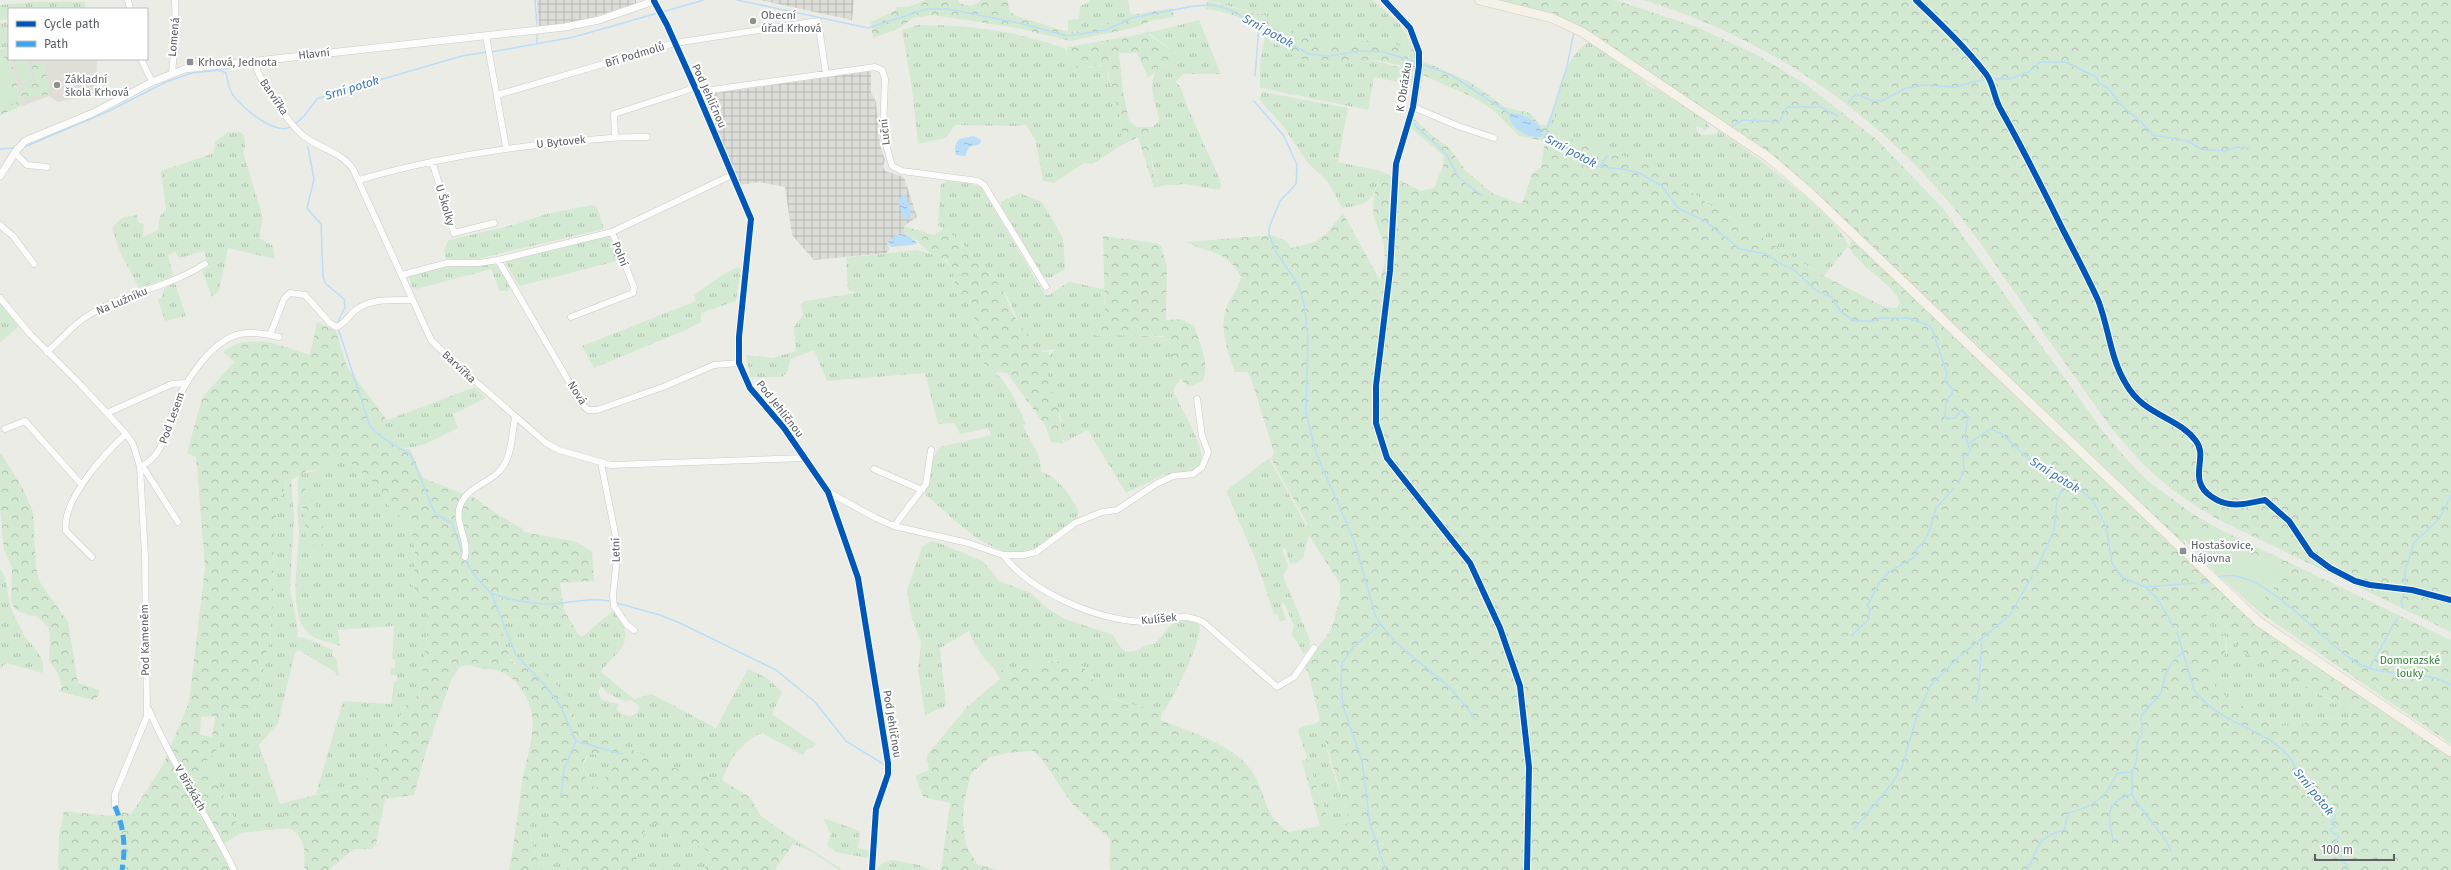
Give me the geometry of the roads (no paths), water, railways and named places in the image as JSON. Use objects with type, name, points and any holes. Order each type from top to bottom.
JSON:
[{"type":"main road","points":[[1479,0],[1552,18],[1582,32],[1768,157],[1809,192],[2259,622],[2451,752]]},
{"type":"street","name":"Lomená","points":[[172,73],[176,32],[175,0]]},
{"type":"street","name":"K Obrázku","points":[[1384,0],[1395,9],[1410,28],[1416,40],[1419,63],[1412,106],[1396,164]]},
{"type":"street","name":"Hlavní","points":[[0,176],[15,152],[22,144],[102,109],[172,73],[195,67],[254,60],[580,25],[640,3],[655,1]]},
{"type":"street","name":"Pod Jehličnou","points":[[655,1],[694,85],[750,219],[739,337],[739,362],[750,388],[784,428],[828,492],[858,578],[887,758],[888,774],[876,809],[872,870]]},
{"type":"street","name":"Bří Podmolů","points":[[497,95],[675,43],[818,21],[826,74]]},
{"type":"street","points":[[359,180],[432,161],[506,147],[486,36]]},
{"type":"street","points":[[141,60],[152,82]]},
{"type":"street","name":"Barvířka","points":[[254,60],[259,73],[294,126],[305,137],[348,162],[359,180],[431,340],[515,418],[546,443],[559,450],[601,463],[643,465],[804,458]]},
{"type":"street","name":"Luční","points":[[697,92],[875,67],[882,70],[885,79],[883,133],[892,166],[902,172],[978,181],[984,185],[1046,287]]},
{"type":"street","points":[[615,137],[614,114],[688,90],[694,85]]},
{"type":"street","name":"K Obrázku","points":[[1412,106],[1458,126],[1494,138]]},
{"type":"street","name":"U Bytovek","points":[[506,147],[615,137],[647,137]]},
{"type":"street","points":[[15,152],[27,165],[47,167]]},
{"type":"street","name":"U Školky","points":[[432,161],[454,233],[494,224]]},
{"type":"street","name":"Polní","points":[[571,317],[633,293],[634,288],[612,232],[732,175]]},
{"type":"street","points":[[0,225],[13,236],[34,264]]},
{"type":"street","points":[[402,274],[447,263],[470,264],[498,260],[612,232]]},
{"type":"street","name":"Nová","points":[[498,260],[582,404],[588,410],[596,410],[663,387],[714,365],[739,362]]},
{"type":"street","name":"Na Lužníku","points":[[47,352],[88,315],[106,306],[192,273],[205,264]]},
{"type":"street","points":[[270,335],[284,299],[290,292],[305,295],[330,323],[336,327],[341,325],[358,308],[366,304],[379,301],[412,300]]},
{"type":"street","name":"Pod Kameněm","points":[[0,298],[47,352],[126,434],[133,444],[140,467],[145,556],[147,707],[145,723],[115,794],[115,806]]},
{"type":"street","name":"Pod Lesem","points":[[140,467],[153,460],[162,448],[173,412],[185,383],[206,358],[226,340],[240,334],[270,335],[279,337]]},
{"type":"street","name":"Pod Lesem","points":[[107,413],[172,384],[185,383]]},
{"type":"street","points":[[828,492],[894,526],[968,544],[1003,555],[1024,555],[1036,552],[1075,523],[1102,512],[1118,510],[1156,484],[1173,476],[1193,474],[1202,467],[1208,452],[1202,436],[1197,399]]},
{"type":"street","points":[[464,557],[466,551],[460,522],[459,506],[465,497],[499,472],[505,465],[515,418]]},
{"type":"street","points":[[5,429],[25,421],[81,484]]},
{"type":"street","points":[[92,557],[66,531],[65,525],[81,484],[112,447],[126,434]]},
{"type":"street","points":[[894,526],[926,484],[931,450]]},
{"type":"street","name":"Letní","points":[[601,463],[618,548],[613,595],[614,606],[627,625],[634,630]]},
{"type":"street","name":"Pod Kameněm","points":[[140,467],[145,470],[178,522]]},
{"type":"street","points":[[874,469],[922,490]]},
{"type":"street","name":"Kulíšek","points":[[1003,555],[1013,568],[1033,582],[1082,609],[1144,622],[1178,616],[1194,617],[1203,622],[1277,687],[1294,677],[1314,648]]},
{"type":"street","name":"V Břízkách","points":[[147,707],[178,767],[214,828],[234,870]]},
{"type":"water","points":[[1511,113],[1532,119],[1539,126],[1543,136],[1533,137],[1522,133],[1511,122],[1509,117]]},
{"type":"water","points":[[974,136],[981,140],[980,144],[969,147],[965,156],[956,155],[955,146],[959,139]]},
{"type":"water","points":[[905,194],[911,210],[910,220],[903,218],[898,200]]},
{"type":"water","points":[[899,233],[910,237],[917,243],[912,245],[891,247],[887,243]]},
{"type":"waterway","points":[[535,0],[537,25]]},
{"type":"waterway","name":"Srní potok","points":[[662,12],[704,0]]},
{"type":"waterway","name":"Srní potok","points":[[737,0],[868,28],[927,9],[948,9],[1019,23],[1067,36],[1106,30],[1132,18],[1194,6],[1214,5],[1230,10],[1309,54],[1328,56],[1362,51],[1384,52],[1416,62]]},
{"type":"waterway","name":"Srní potok","points":[[491,52],[574,37],[658,13]]},
{"type":"waterway","points":[[1255,76],[1259,26]]},
{"type":"waterway","points":[[1545,136],[1567,66],[1574,32]]},
{"type":"waterway","points":[[537,34],[537,44]]},
{"type":"waterway","name":"Srní potok","points":[[295,124],[304,116],[317,99],[462,56],[487,52]]},
{"type":"waterway","points":[[1993,79],[2009,79],[2029,72],[2040,62],[2066,62],[2096,77],[2100,84],[2108,88],[2122,106],[2140,121],[2153,135],[2188,141],[2201,149],[2225,151],[2237,147],[2248,148]]},
{"type":"waterway","name":"Srní potok","points":[[1419,63],[1451,75],[1510,114]]},
{"type":"waterway","points":[[1416,105],[1423,65]]},
{"type":"waterway","name":"Srní potok","points":[[22,148],[109,111],[166,82],[192,73],[220,70],[226,73],[229,87],[234,96],[254,115],[262,121],[278,128],[292,126]]},
{"type":"waterway","points":[[1849,102],[1856,94],[1873,101],[1882,101],[1906,88],[1924,85],[1954,87],[1985,79]]},
{"type":"waterway","points":[[1254,101],[1284,136],[1297,165],[1296,184],[1280,201],[1269,228],[1269,234],[1276,252],[1298,284],[1304,303],[1308,337],[1306,413],[1316,453],[1355,543],[1375,615],[1390,636],[1408,654],[1452,690],[1476,720]]},
{"type":"waterway","points":[[1731,127],[1742,120],[1779,122],[1787,107],[1821,107],[1838,116]]},
{"type":"waterway","points":[[1415,110],[1412,123],[1448,157],[1458,177],[1482,196]]},
{"type":"waterway","name":"Srní potok","points":[[1543,136],[1600,167],[1623,169],[1639,173],[1662,186],[1678,208],[1705,221],[1740,249],[1766,254],[1779,263],[1794,270],[1817,291],[1831,297],[1841,312],[1855,321],[1873,321],[1880,318],[1908,318],[1928,325],[1932,329],[1947,373],[1945,381],[1953,390],[1952,394],[1946,401],[1945,418],[1955,418],[1962,410],[1968,417],[1965,437],[1968,444],[1990,429],[2002,434],[2034,464],[2073,483],[2093,501],[2106,526],[2112,563],[2122,577],[2145,587],[2158,599],[2173,627]]},
{"type":"waterway","points":[[308,147],[314,179],[307,208],[321,224],[323,277],[326,284],[344,299],[345,307],[337,324]]},
{"type":"waterway","name":"Srní potok","points":[[0,149],[15,148]]},
{"type":"waterway","points":[[1600,167],[1607,156]]},
{"type":"waterway","points":[[338,328],[370,426],[381,437],[411,455],[433,509],[436,514],[452,523],[463,555]]},
{"type":"waterway","points":[[1958,483],[1964,471],[1963,455],[1968,454],[1970,450],[1968,444]]},
{"type":"waterway","points":[[2037,568],[2054,530],[2057,500],[2067,480]]},
{"type":"waterway","points":[[1851,636],[1869,619],[1870,609],[1867,605],[1879,583],[1889,573],[1916,555],[1916,549],[1923,543],[1930,530],[1936,508],[1954,488]]},
{"type":"waterway","points":[[2405,588],[2405,571],[2414,543],[2439,519],[2451,496]]},
{"type":"waterway","points":[[465,560],[475,576],[491,593],[516,655],[544,684],[560,705],[576,741],[564,769],[561,797]]},
{"type":"waterway","points":[[1854,829],[1891,785],[1902,767],[1918,712],[1931,685],[1960,656],[2010,615],[2033,575]]},
{"type":"waterway","points":[[2218,577],[2235,576],[2254,582],[2272,593],[2292,608],[2344,654],[2359,664],[2382,671],[2430,677],[2451,685]]},
{"type":"waterway","points":[[2201,583],[2209,582]]},
{"type":"waterway","points":[[2145,587],[2195,583]]},
{"type":"waterway","points":[[2403,608],[2401,601],[2405,592]]},
{"type":"waterway","points":[[491,593],[504,598],[519,601],[547,604],[584,600],[609,601]]},
{"type":"waterway","points":[[617,603],[660,615],[680,623],[776,670],[815,702],[846,741],[885,765]]},
{"type":"waterway","points":[[2370,667],[2398,617]]},
{"type":"waterway","points":[[1380,625],[1355,645],[1342,663],[1341,683],[1343,706],[1362,761],[1370,824],[1386,870]]},
{"type":"waterway","name":"Srní potok","points":[[2177,632],[2194,690],[2203,700],[2222,715],[2273,742],[2287,754],[2299,774],[2308,781],[2309,789],[2318,792],[2319,796],[2335,814],[2335,819],[2331,821],[2335,826],[2330,830],[2339,837],[2332,846],[2341,856],[2341,861],[2347,864],[2347,870]]},
{"type":"waterway","points":[[1976,702],[1979,688],[1982,638]]},
{"type":"waterway","points":[[2176,657],[2183,654]]},
{"type":"waterway","points":[[2027,870],[2042,840],[2064,830],[2068,813],[2086,807],[2098,800],[2104,795],[2117,773],[2132,772],[2137,760],[2137,743],[2142,734],[2141,716],[2161,693],[2166,673],[2173,661]]},
{"type":"waterway","points":[[576,741],[622,754]]},
{"type":"waterway","points":[[2132,772],[2132,794],[2167,842],[2171,852]]},
{"type":"waterway","points":[[2113,840],[2109,817],[2112,806],[2123,797],[2132,794]]},
{"type":"railway","points":[[1629,0],[1674,15],[1718,33],[1760,54],[1801,78],[1839,105],[1876,135],[1911,167],[1953,213],[2106,427],[2132,460],[2150,478],[2195,511],[2451,637]]},
{"type":"place","name":"Obecní úřad Krhová","points":[[753,21]]},
{"type":"place","name":"Krhová, Jednota","points":[[190,62]]},
{"type":"place","name":"Základní škola Krhová","points":[[57,85]]},
{"type":"place","name":"Hostašovice, hájovna","points":[[2183,551]]},
{"type":"park label","name":"Domorazské louky","points":[[2410,666]]}]
